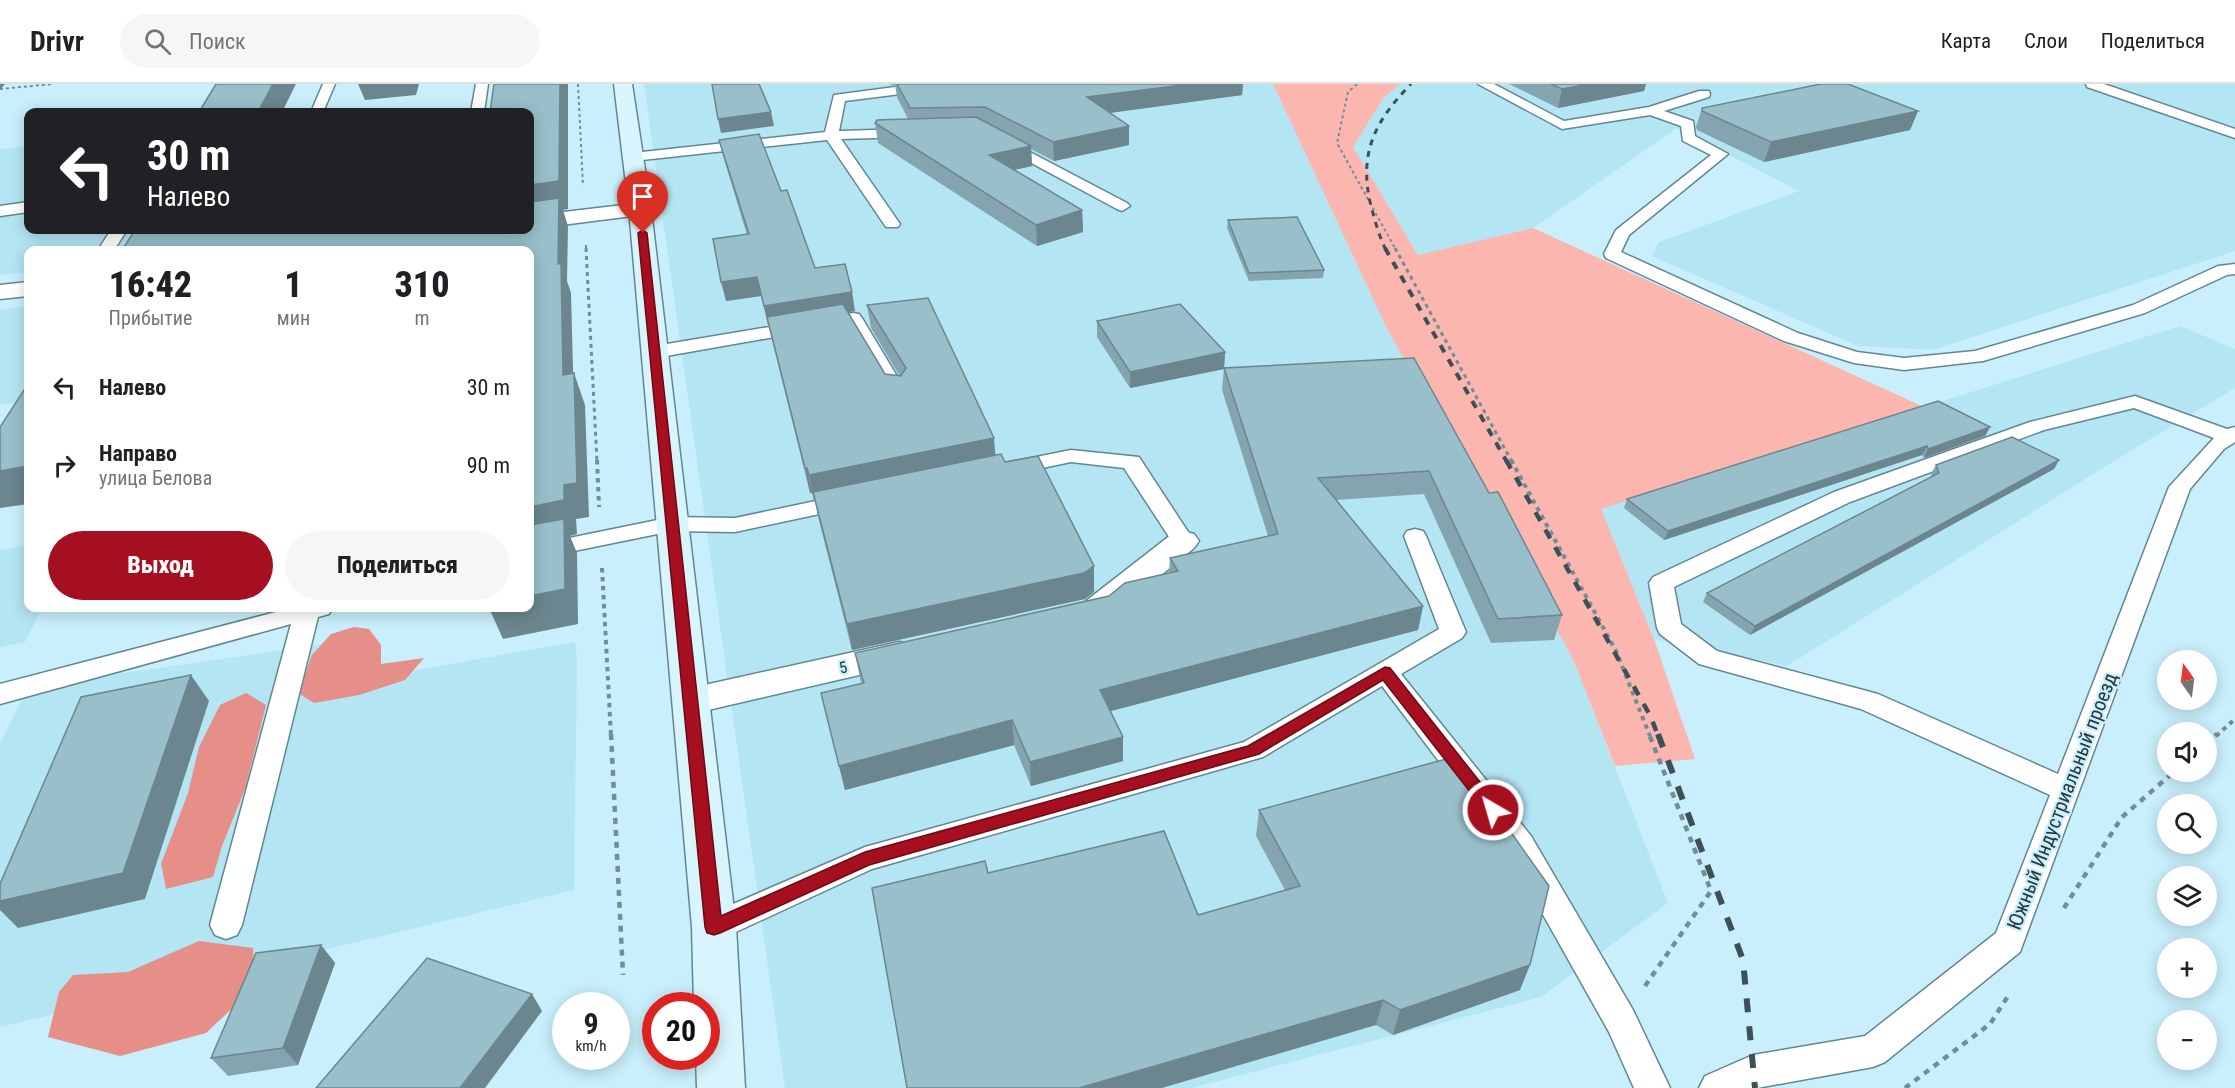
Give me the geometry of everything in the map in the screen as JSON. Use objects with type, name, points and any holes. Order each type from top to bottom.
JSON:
[{"type":"main road","points":[[623,84],[640,209],[714,927],[721,1088]]},
{"type":"street","points":[[534,222],[640,209]]},
{"type":"street","points":[[0,292],[24,289]]},
{"type":"street","points":[[1074,616],[1097,610],[1183,541]]},
{"type":"street","name":"5","points":[[691,700],[934,646]]},
{"type":"lane","points":[[318,108],[329,84]]},
{"type":"lane","points":[[479,108],[482,84]]},
{"type":"lane","points":[[892,224],[831,135],[839,98],[948,84]]},
{"type":"lane","points":[[1484,84],[1562,125],[1651,111],[1704,94]]},
{"type":"lane","points":[[2092,84],[2235,134]]},
{"type":"lane","points":[[1651,111],[1688,124],[1688,138],[1721,154],[1622,233],[1612,254],[1791,337],[1854,357],[1904,364],[1976,357],[2139,309],[2224,270],[2235,269]]},
{"type":"lane","points":[[633,157],[831,135],[922,132]]},
{"type":"lane","points":[[990,135],[1122,206]]},
{"type":"lane","points":[[0,211],[24,205]]},
{"type":"lane","points":[[655,352],[853,318],[897,393]]},
{"type":"lane","points":[[2067,790],[1869,701],[1708,658],[1669,628],[1662,583],[1842,497],[2037,426],[2135,402],[2233,435]]},
{"type":"lane","name":"Южный Индустриальный проезд","points":[[1718,1088],[1753,1072],[1873,1051],[2009,942],[2181,487],[2217,445],[2233,435]]},
{"type":"lane","points":[[990,473],[1071,456],[1131,462],[1183,541]]},
{"type":"lane","points":[[534,552],[672,524],[735,525],[874,496]]},
{"type":"lane","points":[[714,927],[865,859],[1253,750],[1453,632],[1415,536]]},
{"type":"lane","points":[[0,694],[302,612]]},
{"type":"lane","points":[[226,925],[312,612]]},
{"type":"lane","points":[[1385,672],[1521,845],[1621,1021],[1652,1088]]},
{"type":"path","points":[[0,89],[53,84]]},
{"type":"path","points":[[1357,84],[1348,92],[1337,143],[1616,651],[1711,891],[1621,1021]]},
{"type":"path","points":[[2217,735],[2235,719]]},
{"type":"shaded area","points":[[644,84],[1273,84],[1387,329],[1572,657],[1668,903],[1541,997],[1191,1088],[785,1088]]},
{"type":"shaded area","points":[[1273,84],[1400,84],[1384,97],[1353,147],[1418,255],[1533,228],[1924,407],[1601,509],[1654,639],[1695,759],[1615,766],[1572,657],[1387,329]]},
{"type":"shaded area","points":[[1400,84],[2235,84],[2235,251],[1933,350],[1858,346],[1652,256],[1659,242],[1799,191],[1677,128],[1533,228],[1418,255],[1353,147],[1384,97]]},
{"type":"shaded area","points":[[24,146],[24,234],[137,234],[130,246],[24,246],[24,272],[0,275],[0,149]]},
{"type":"shaded area","points":[[24,307],[24,401],[0,405],[0,310]]},
{"type":"shaded area","points":[[2180,326],[2235,349],[2235,388],[2122,456],[1787,666],[1654,639],[1601,509]]},
{"type":"shaded area","points":[[24,546],[24,612],[40,612],[25,642],[0,647],[0,550]]},
{"type":"shaded area","points":[[354,627],[369,629],[381,645],[381,664],[424,658],[405,680],[359,695],[314,703],[298,693],[312,655],[331,634]]},
{"type":"shaded area","points":[[345,641],[332,685],[575,642],[577,660],[574,890],[0,1027],[0,743],[28,687]]},
{"type":"shaded area","points":[[246,693],[266,705],[245,789],[222,846],[213,877],[166,889],[161,864],[188,793],[199,747],[220,705]]},
{"type":"shaded area","points":[[199,941],[253,948],[255,987],[206,1033],[120,1056],[48,1037],[59,992],[73,975],[128,972]]},
{"type":"building","points":[[216,84],[273,84],[260,108],[201,108]]},
{"type":"building","points":[[494,84],[560,84],[559,181],[534,184],[534,108],[491,108]]},
{"type":"building","points":[[712,84],[759,84],[771,112],[718,119]]},
{"type":"building","points":[[897,84],[1190,84],[1087,97],[1129,126],[1053,142],[985,107],[910,108]]},
{"type":"building","points":[[1551,84],[1589,84],[1562,89]]},
{"type":"building","points":[[1821,84],[1848,84],[1918,111],[1771,142],[1702,111],[1702,108]]},
{"type":"building","points":[[976,117],[1031,146],[989,155],[1082,210],[1036,225],[875,123],[877,120]]},
{"type":"building","points":[[759,134],[781,191],[787,190],[815,268],[845,264],[852,292],[764,306],[757,277],[721,282],[713,239],[749,234],[719,140]]},
{"type":"building","points":[[559,198],[558,264],[561,263],[563,375],[574,373],[577,483],[564,485],[564,500],[534,506],[534,246],[125,246],[132,234],[534,234],[534,201]]},
{"type":"building","points":[[1297,217],[1324,270],[1249,273],[1228,220]]},
{"type":"building","points":[[928,298],[994,438],[809,475],[805,468],[767,317],[843,304],[885,374],[901,376],[906,368],[867,305]]},
{"type":"building","points":[[1180,304],[1225,352],[1130,372],[1097,321]]},
{"type":"building","points":[[1414,358],[1489,493],[1498,492],[1562,615],[1498,619],[1429,471],[1318,478],[1423,606],[1100,690],[1123,737],[1030,762],[1012,720],[839,766],[821,693],[864,683],[855,653],[1109,596],[1125,583],[1178,571],[1170,558],[1278,534],[1224,368]]},
{"type":"building","points":[[24,390],[24,467],[0,471],[0,427]]},
{"type":"building","points":[[1938,401],[1990,427],[1928,449],[1927,446],[1668,531],[1627,499]]},
{"type":"building","points":[[2012,437],[2059,460],[1755,626],[1707,593],[1939,473],[1936,465]]},
{"type":"building","points":[[1001,454],[1005,462],[1038,456],[1094,566],[1084,573],[847,624],[813,492]]},
{"type":"building","points":[[564,519],[565,589],[534,595],[534,524]]},
{"type":"building","points":[[191,675],[123,873],[0,901],[0,884],[81,697]]},
{"type":"building","points":[[1457,756],[1549,886],[1530,965],[1400,1010],[1383,1000],[1079,1088],[907,1088],[872,888],[985,861],[988,873],[1164,831],[1198,915],[1300,886],[1259,810]]},
{"type":"building","points":[[321,945],[283,1048],[211,1058],[256,953]]},
{"type":"building","points":[[427,958],[532,994],[460,1088],[316,1088]]},
{"type":"railway","points":[[1385,249],[1371,206],[1367,170],[1368,154],[1379,125],[1411,84]]},
{"type":"railway","points":[[1385,249],[1507,462]]},
{"type":"railway","points":[[1506,460],[1651,717],[1658,736]]},
{"type":"railway","points":[[1658,734],[1743,960],[1755,1088]]},
{"type":"route","points":[[643,233],[714,927],[865,859],[1253,750],[1385,672],[1493,810]]}]
